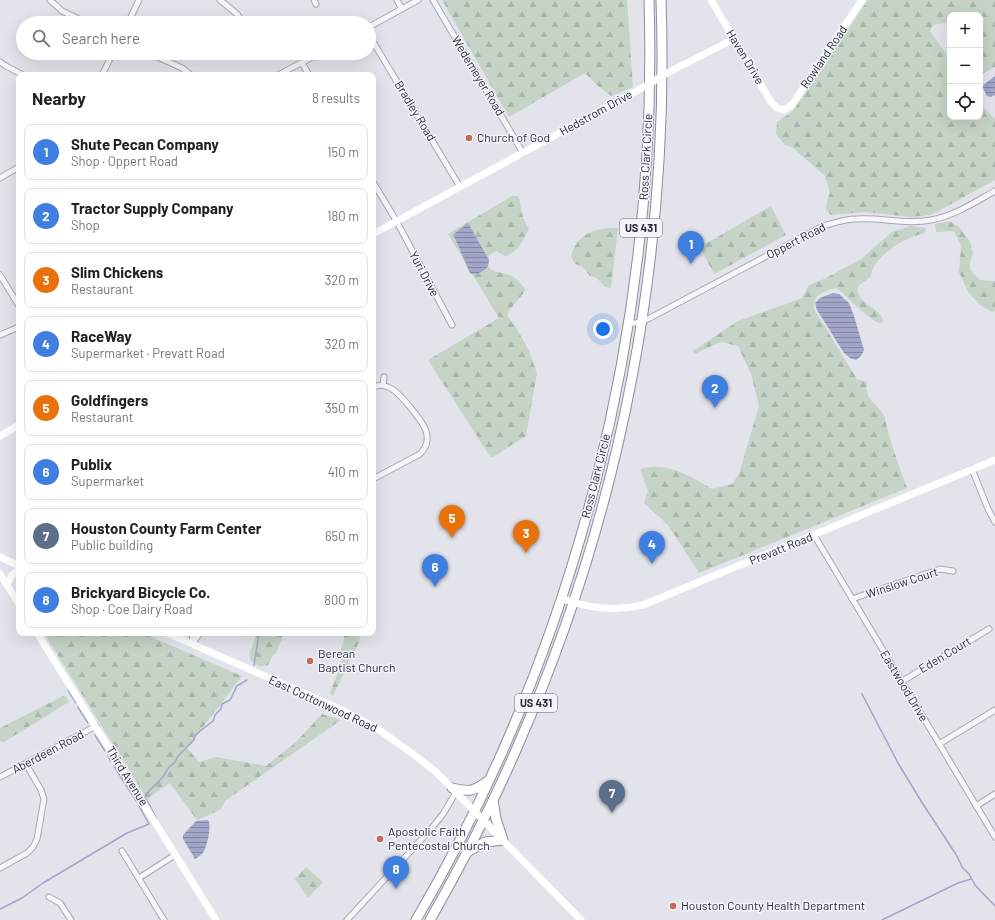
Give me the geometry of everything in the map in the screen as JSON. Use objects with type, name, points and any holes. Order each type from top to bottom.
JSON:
[{"type":"highway","name":"Ross Clark Circle","points":[[416,920],[474,812],[517,716],[539,661],[562,598],[585,521],[604,449],[617,388],[628,324],[642,221],[647,156],[649,0]]},
{"type":"highway","name":"Ross Clark Circle","points":[[430,920],[468,852],[520,743],[573,603],[592,543],[616,451],[628,397],[641,322],[650,256],[657,186],[662,76],[661,0]]},
{"type":"highway","points":[[604,449],[616,451]]},
{"type":"highway","points":[[539,661],[541,669],[548,672]]},
{"type":"highway","points":[[454,790],[472,791],[489,780]]},
{"type":"highway","points":[[468,852],[485,842],[504,840],[496,819],[493,800]]},
{"type":"street","points":[[50,0],[54,6],[72,16]]},
{"type":"street","points":[[131,16],[139,0]]},
{"type":"street","points":[[220,0],[238,16]]},
{"type":"street","points":[[397,0],[402,9]]},
{"type":"street","points":[[376,23],[418,0]]},
{"type":"street","name":"Wedemeyer Road","points":[[433,0],[523,153]]},
{"type":"street","name":"Haven Drive","points":[[711,0],[772,102],[777,108],[784,110]]},
{"type":"street","name":"Rowland Road","points":[[784,110],[792,106],[862,0]]},
{"type":"street","name":"Hedstrom Drive","points":[[376,232],[662,76],[734,39]]},
{"type":"street","name":"Bradley Road","points":[[376,46],[460,187]]},
{"type":"street","points":[[104,72],[110,60]]},
{"type":"street","points":[[165,60],[187,72]]},
{"type":"street","points":[[284,72],[307,60]]},
{"type":"street","points":[[0,62],[17,72]]},
{"type":"street","points":[[302,63],[307,72]]},
{"type":"street","points":[[0,178],[16,169]]},
{"type":"street","name":"Yuri Drive","points":[[376,187],[397,222],[452,325]]},
{"type":"street","name":"Oppert Road","points":[[628,324],[641,322],[823,226],[836,222],[856,219],[909,222],[932,220],[958,211],[995,191]]},
{"type":"street","points":[[0,275],[16,301]]},
{"type":"street","points":[[0,335],[16,328]]},
{"type":"street","points":[[382,385],[384,377]]},
{"type":"street","points":[[376,386],[382,385],[390,387],[396,391],[423,424],[430,442],[417,456],[376,477]]},
{"type":"street","points":[[0,436],[16,428]]},
{"type":"street","name":"Prevatt Road","points":[[562,598],[573,603],[608,609],[643,605],[995,460]]},
{"type":"street","points":[[972,469],[988,509],[995,522]]},
{"type":"street","name":"Eastwood Drive","points":[[814,535],[995,837]]},
{"type":"street","points":[[0,557],[16,565]]},
{"type":"street","name":"Winslow Court","points":[[852,599],[940,570],[953,571]]},
{"type":"street","points":[[6,585],[12,575],[16,572]]},
{"type":"street","points":[[0,574],[16,600]]},
{"type":"street","name":"Eden Court","points":[[901,682],[989,629]]},
{"type":"street","name":"Third Avenue","points":[[39,636],[216,920]]},
{"type":"street","name":"East Cottonwood Road","points":[[174,636],[342,710],[369,724],[413,754],[454,790],[580,920]]},
{"type":"street","points":[[192,644],[193,636]]},
{"type":"street","points":[[192,644],[198,636]]},
{"type":"street","points":[[939,744],[995,710]]},
{"type":"street","name":"Aberdeen Road","points":[[0,778],[96,726]]},
{"type":"street","points":[[0,868],[27,853],[33,847],[37,839],[44,799],[41,790],[26,764]]},
{"type":"street","points":[[347,920],[434,825],[443,814],[454,790]]},
{"type":"street","points":[[976,806],[995,794]]},
{"type":"street","points":[[122,851],[164,920]]},
{"type":"street","points":[[138,878],[175,855]]},
{"type":"street","points":[[49,897],[60,903],[71,920]]},
{"type":"green space","points":[[442,0],[627,0],[633,87],[611,96],[585,73],[509,117]]},
{"type":"green space","points":[[868,0],[995,0],[995,67],[983,73],[983,12],[947,12],[947,23],[933,25],[930,31],[947,55],[947,120],[983,120],[983,107],[995,119],[995,180],[931,215],[910,217],[865,212],[831,215],[826,210],[827,200],[830,193],[825,176],[792,147],[785,145],[776,134],[777,122],[792,112]]},
{"type":"green space","points":[[512,196],[518,196],[523,217],[529,229],[520,246],[510,254],[505,256],[497,251],[489,255],[488,267],[494,271],[512,276],[520,282],[526,290],[508,312],[508,317],[517,329],[529,351],[537,373],[526,436],[491,458],[428,360],[499,318],[448,234]]},
{"type":"green space","points":[[771,206],[786,235],[714,274],[700,247]]},
{"type":"green space","points":[[949,221],[958,226],[969,240],[973,253],[970,262],[970,270],[980,280],[995,281],[995,311],[992,312],[980,305],[968,292],[959,272],[961,246],[954,231],[936,232],[935,224]]},
{"type":"green space","points":[[911,226],[926,228],[925,233],[910,238],[891,249],[874,266],[870,277],[860,284],[858,288],[859,295],[862,299],[879,314],[884,322],[878,323],[872,319],[836,288],[820,294],[815,300],[814,304],[814,309],[857,379],[867,382],[867,394],[885,418],[892,445],[907,488],[699,573],[668,525],[644,503],[648,491],[640,469],[650,467],[669,468],[678,471],[712,489],[732,484],[739,474],[759,406],[751,374],[738,346],[721,342],[694,354],[693,351],[738,321],[802,298],[809,285],[824,279],[861,259],[892,232]]},
{"type":"green space","points":[[608,228],[618,228],[611,288],[605,287],[597,278],[590,276],[583,267],[575,264],[571,256],[573,249],[580,239],[595,231]]},
{"type":"green space","points":[[46,636],[149,636],[242,676],[187,748],[199,762],[216,757],[266,766],[296,742],[322,714],[341,720],[225,801],[220,810],[197,820],[170,783],[147,799]]},
{"type":"green space","points":[[256,636],[283,636],[276,653],[268,665],[259,666],[255,664],[251,661],[249,654]]},
{"type":"green space","points":[[344,636],[359,636],[360,640],[333,696],[330,693],[342,662],[340,652]]},
{"type":"green space","points":[[65,695],[69,702],[4,742],[0,741],[0,728]]},
{"type":"green space","points":[[306,867],[323,882],[308,898],[295,879]]},
{"type":"water","points":[[995,76],[995,95],[991,97],[987,96],[983,85]]},
{"type":"water","points":[[469,225],[489,260],[486,269],[474,274],[471,274],[469,271],[454,236],[460,229]]},
{"type":"water","points":[[833,293],[839,294],[849,303],[854,316],[864,350],[861,356],[856,360],[850,358],[844,353],[817,310],[815,303],[820,298]]},
{"type":"water","points":[[208,820],[209,831],[206,846],[203,853],[195,859],[183,839],[183,835],[196,821]]},
{"type":"waterway","points":[[254,665],[259,636]]},
{"type":"waterway","points":[[157,819],[145,797],[146,794],[163,777],[178,756],[194,740],[195,736],[213,721],[215,715],[221,709],[222,704],[230,700],[237,686],[247,680]]},
{"type":"waterway","points":[[68,690],[76,703]]},
{"type":"waterway","points":[[862,694],[898,763],[957,856],[962,867],[969,874],[975,885],[995,906]]},
{"type":"waterway","points":[[78,707],[88,723]]},
{"type":"waterway","points":[[95,735],[105,751]]},
{"type":"waterway","points":[[108,756],[111,761]]},
{"type":"waterway","points":[[114,766],[124,782]]},
{"type":"waterway","points":[[126,785],[137,802]]},
{"type":"waterway","points":[[0,909],[22,898],[43,883],[127,833],[149,824],[139,806]]},
{"type":"waterway","points":[[882,920],[958,883],[971,879]]},
{"type":"place","name":"Church of God","points":[[469,138]]},
{"type":"place","name":"Shute Pecan Company","points":[[691,264]]},
{"type":"place","name":"Tractor Supply Company","points":[[715,408]]},
{"type":"place","name":"Goldfingers","points":[[452,538]]},
{"type":"place","name":"Slim Chickens","points":[[526,553]]},
{"type":"place","name":"RaceWay","points":[[652,564]]},
{"type":"place","name":"Publix","points":[[435,587]]},
{"type":"place","name":"Berean Baptist Church","points":[[310,661]]},
{"type":"place","name":"Houston County Farm Center","points":[[612,813]]},
{"type":"place","name":"Apostolic Faith Pentecostal Church","points":[[380,839]]},
{"type":"place","name":"Brickyard Bicycle Co.","points":[[396,889]]},
{"type":"place","name":"Houston County Health Department","points":[[673,906]]}]
